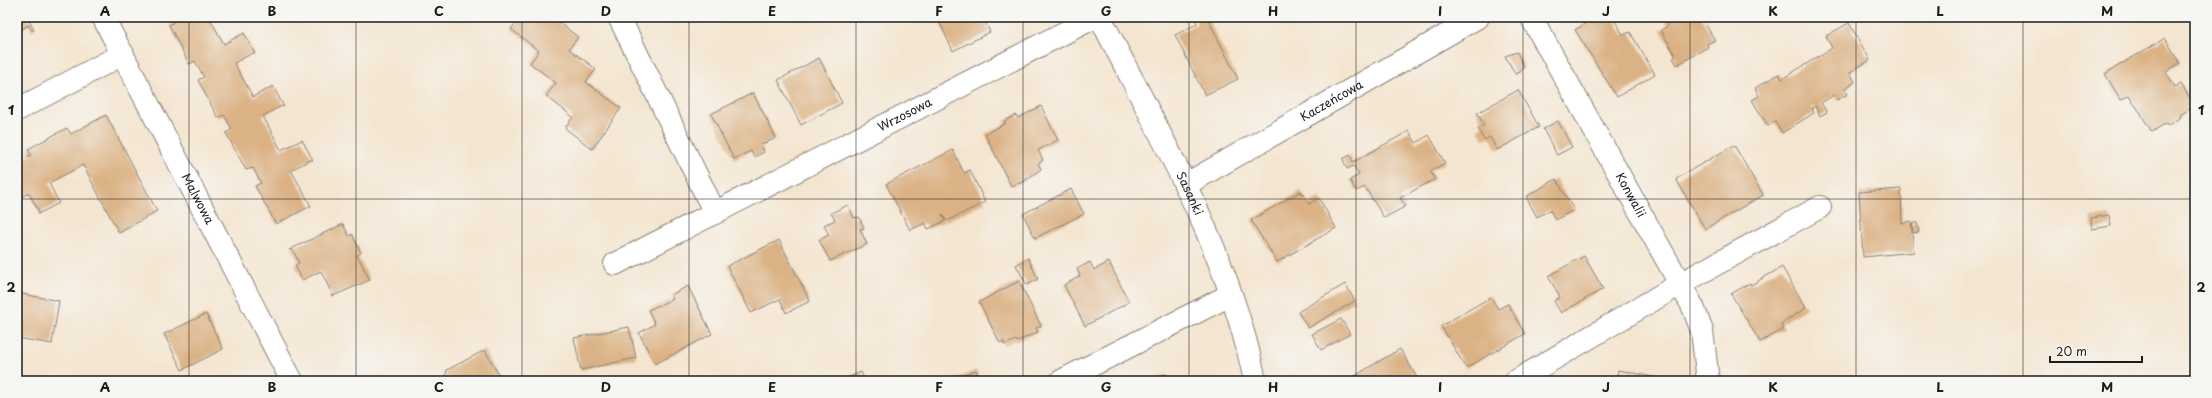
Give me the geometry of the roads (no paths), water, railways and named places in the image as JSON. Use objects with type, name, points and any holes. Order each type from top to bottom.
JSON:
[{"type":"street","name":"Malwowa","points":[[103,17],[292,381]]},
{"type":"street","points":[[619,17],[715,213]]},
{"type":"street","name":"Wrzosowa","points":[[615,264],[1095,17]]},
{"type":"street","name":"Sasanki","points":[[1100,17],[1185,185],[1214,250],[1230,295],[1255,381]]},
{"type":"street","name":"Kaczeńcowa","points":[[1185,185],[1478,17]]},
{"type":"street","name":"Konwalii","points":[[1531,17],[1680,284],[1702,331],[1708,381]]},
{"type":"street","points":[[17,110],[123,54]]},
{"type":"street","points":[[1516,381],[1680,284],[1820,207]]},
{"type":"street","points":[[1061,381],[1230,295]]}]
